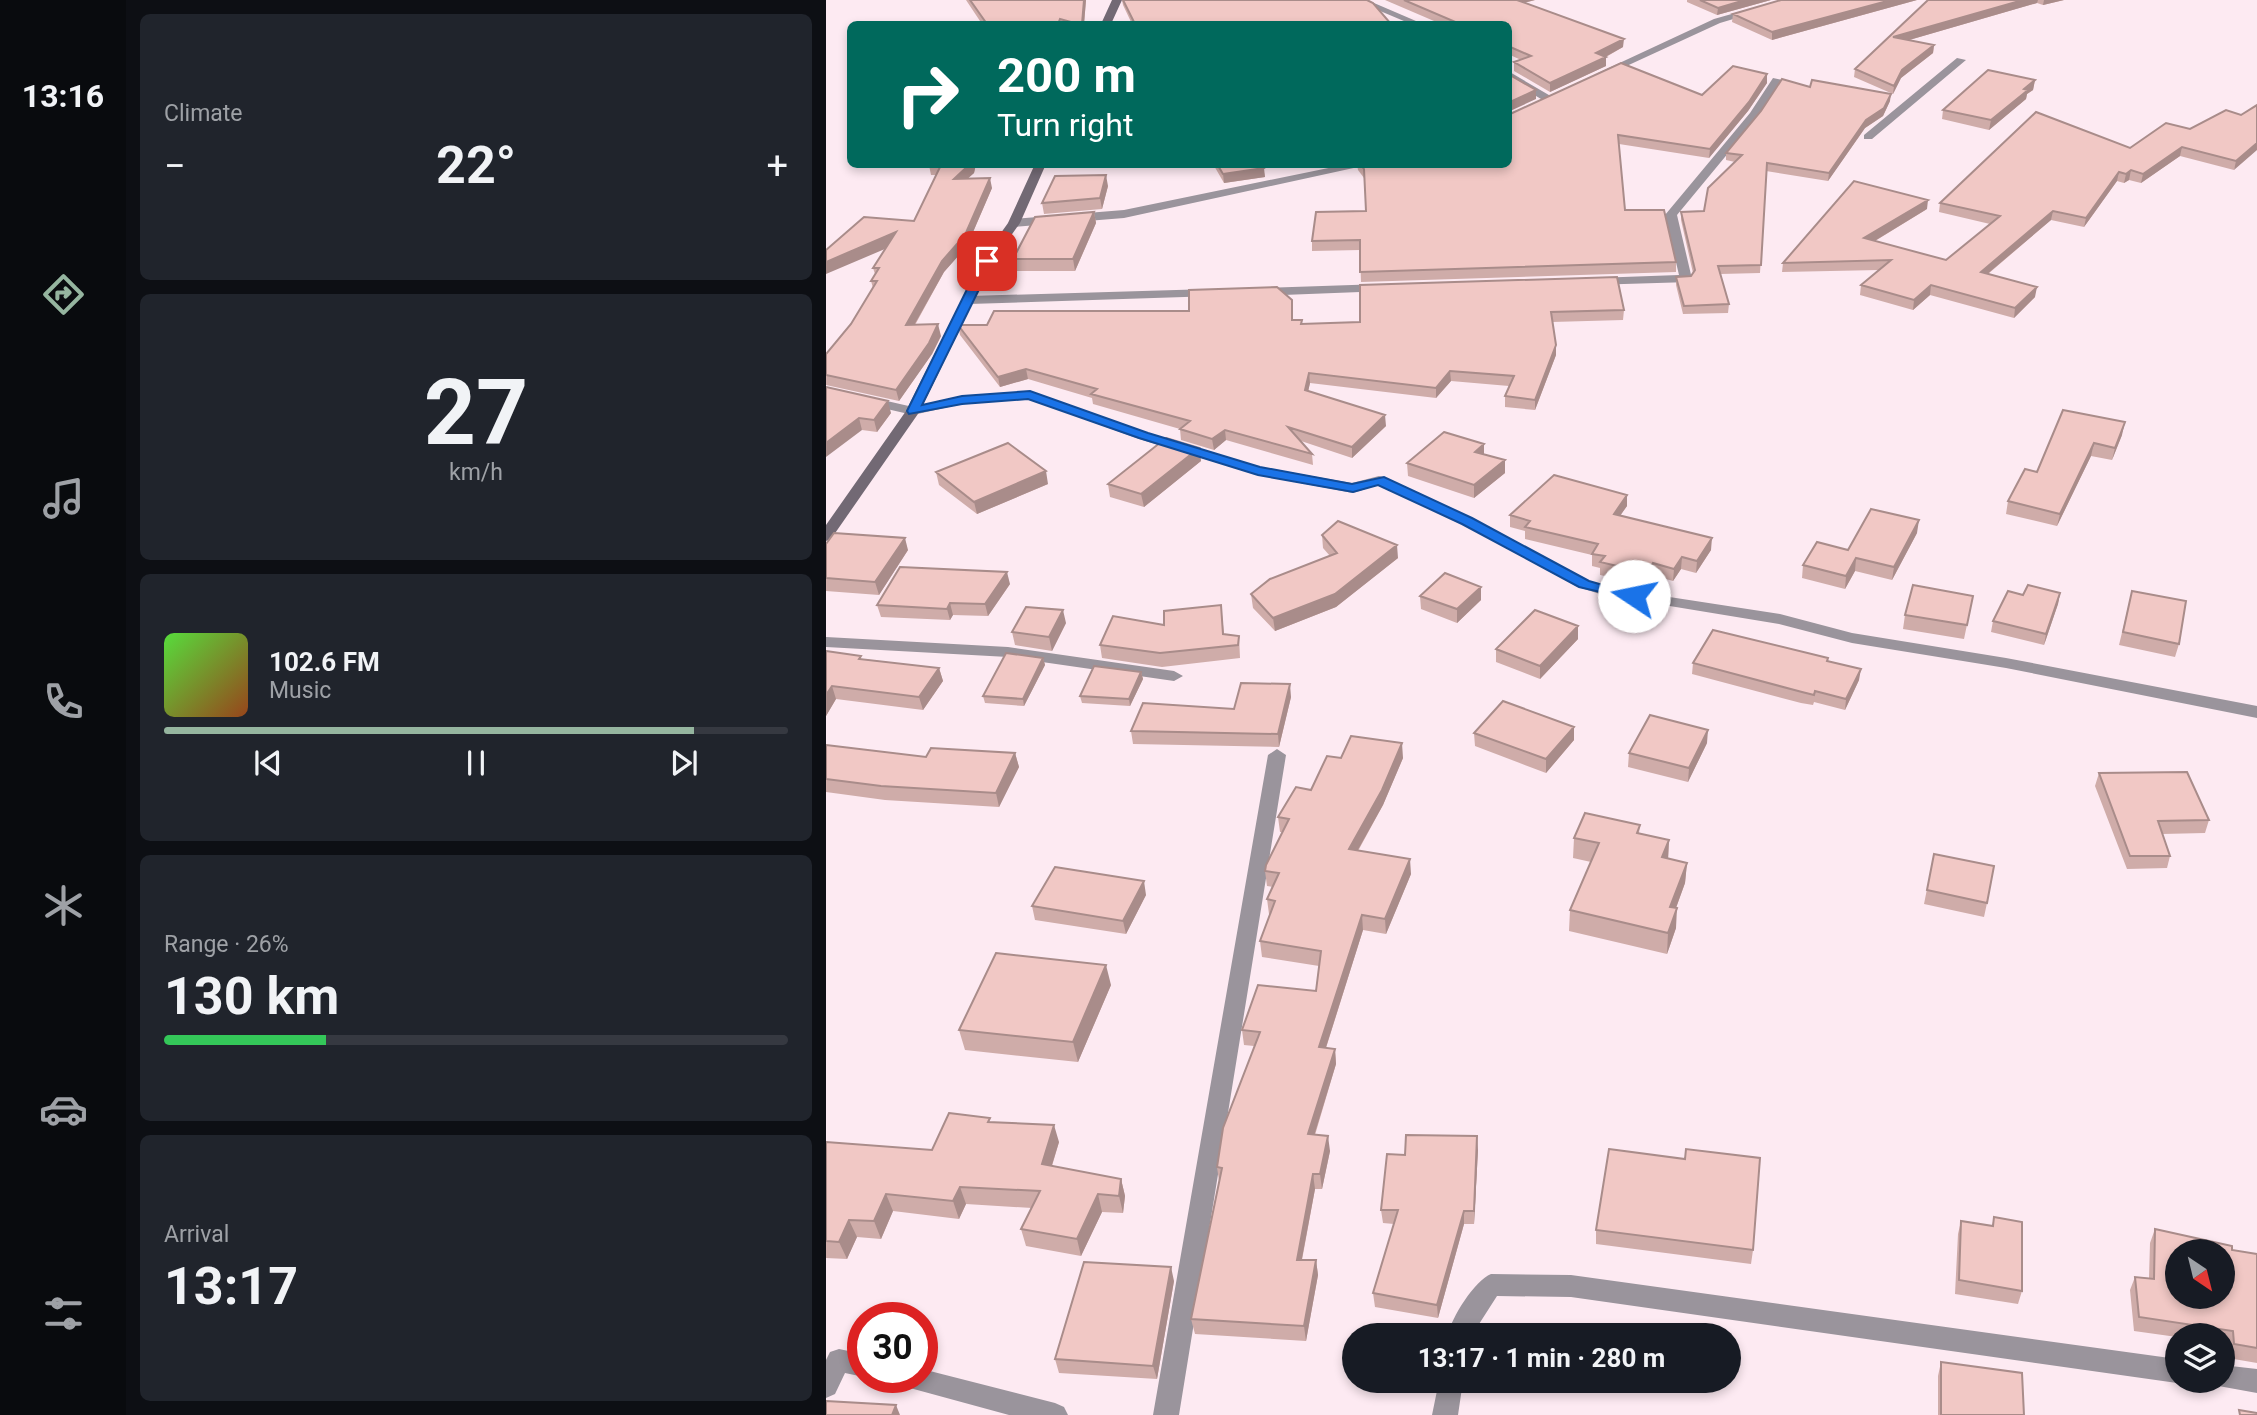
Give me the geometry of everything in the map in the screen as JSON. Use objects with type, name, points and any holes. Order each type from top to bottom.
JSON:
[{"type":"street","points":[[1107,21],[1117,0]]},
{"type":"street","points":[[1359,0],[1411,21]]},
{"type":"street","points":[[1595,78],[1717,21],[1792,0]]},
{"type":"street","points":[[1868,136],[1961,60]]},
{"type":"street","points":[[1512,77],[1545,103],[1561,94]]},
{"type":"street","points":[[1575,283],[1686,279],[1671,215],[1754,115],[1777,80]]},
{"type":"street","points":[[826,536],[913,411],[987,261],[1014,223],[1039,168]]},
{"type":"street","points":[[1014,223],[1124,214],[1348,168]]},
{"type":"street","points":[[1245,292],[1396,288]]},
{"type":"street","points":[[969,300],[1231,292]]},
{"type":"street","points":[[826,391],[913,411],[962,400],[1030,395],[1144,436],[1258,471],[1353,488],[1379,480],[1467,521],[1584,584],[1609,592],[1780,619],[1852,638],[2006,663],[2257,712]]},
{"type":"street","points":[[826,642],[1008,652],[1174,676]]},
{"type":"street","points":[[1166,1415],[1277,755]]},
{"type":"street","points":[[1464,1323],[1491,1285],[1571,1286],[2165,1369]]},
{"type":"street","points":[[826,1386],[839,1360],[847,1362]]},
{"type":"street","points":[[2235,1378],[2257,1381]]},
{"type":"street","points":[[938,1385],[1055,1415]]},
{"type":"street","points":[[1445,1415],[1449,1393]]},
{"type":"building","points":[[970,0],[1084,0],[1082,21],[985,21]]},
{"type":"building","points":[[1123,0],[1367,0],[1388,21],[1134,21]]},
{"type":"building","points":[[1404,0],[1517,0],[1624,39],[1596,53],[1606,57],[1550,83],[1514,62],[1531,56],[1512,48],[1512,21],[1453,21]]},
{"type":"building","points":[[1700,0],[1745,0],[1718,8]]},
{"type":"building","points":[[1781,0],[1891,0],[1772,32],[1733,14]]},
{"type":"building","points":[[1928,0],[2023,0],[1893,37],[1934,45],[1902,70],[1894,86],[1855,69]]},
{"type":"building","points":[[1621,63],[1702,95],[1733,66],[1767,74],[1749,102],[1710,149],[1618,135],[1625,210],[1664,210],[1676,262],[1360,272],[1360,240],[1312,241],[1316,212],[1366,211],[1363,168],[1512,168],[1512,113]]},
{"type":"building","points":[[1988,70],[2035,80],[2024,89],[2028,90],[1991,120],[1943,110]]},
{"type":"building","points":[[1512,76],[1536,90],[1512,101]]},
{"type":"building","points":[[1782,79],[1810,87],[1812,80],[1891,94],[1884,108],[1866,120],[1829,173],[1767,163],[1761,265],[1718,266],[1729,304],[1684,306],[1676,277],[1691,276],[1695,270],[1681,212],[1704,211],[1708,188],[1742,155],[1726,153],[1761,111]]},
{"type":"building","points":[[2257,105],[2257,143],[2236,161],[2182,147],[2143,174],[2131,170],[2126,174],[2119,172],[2086,218],[2053,211],[1981,272],[2037,287],[2015,308],[1931,285],[1914,300],[1861,285],[1891,260],[1783,263],[1854,181],[1928,200],[1864,238],[1946,260],[2000,216],[1940,203],[2036,112],[2130,148],[2166,123],[2190,129],[2226,110],[2241,115]]},
{"type":"building","points":[[940,168],[966,168],[954,179],[990,178],[965,235],[942,261],[906,325],[938,324],[929,343],[896,390],[826,375],[826,354],[851,324],[877,281],[871,281],[879,268],[873,268],[896,232],[826,262],[826,250],[864,217],[914,221]]},
{"type":"building","points":[[1219,168],[1264,168],[1223,174]]},
{"type":"building","points":[[1106,175],[1100,198],[1042,203],[1055,176]]},
{"type":"building","points":[[1094,212],[1073,259],[1013,259],[1035,217]]},
{"type":"building","points":[[1617,277],[1624,310],[1551,312],[1556,345],[1535,400],[1505,396],[1514,376],[1450,371],[1436,388],[1309,373],[1305,390],[1385,415],[1352,447],[1288,427],[1312,454],[1225,430],[1212,439],[1180,429],[1190,421],[1091,394],[1097,389],[1026,369],[998,377],[958,325],[987,325],[994,311],[1189,311],[1189,290],[1277,287],[1292,300],[1292,320],[1302,320],[1301,324],[1360,322],[1360,285]]},
{"type":"building","points":[[826,387],[888,401],[874,420],[859,418],[826,443]]},
{"type":"building","points":[[2063,410],[2125,422],[2115,448],[2094,443],[2060,514],[2008,501],[2025,469],[2037,472]]},
{"type":"building","points":[[1444,432],[1484,444],[1475,452],[1505,460],[1474,485],[1407,463]]},
{"type":"building","points":[[1166,438],[1199,448],[1141,494],[1108,484]]},
{"type":"building","points":[[1008,443],[1046,471],[974,502],[936,472]]},
{"type":"building","points":[[1554,475],[1627,495],[1614,514],[1712,538],[1697,561],[1682,557],[1674,569],[1653,563],[1647,573],[1600,562],[1605,556],[1592,554],[1598,544],[1525,527],[1530,521],[1510,515]]},
{"type":"building","points":[[1871,509],[1919,520],[1894,567],[1856,558],[1846,576],[1803,565],[1817,542],[1848,550]]},
{"type":"building","points":[[1338,521],[1397,545],[1335,594],[1273,618],[1251,594],[1270,579],[1337,553],[1322,535]]},
{"type":"building","points":[[834,533],[905,538],[875,582],[826,578],[826,544]]},
{"type":"building","points":[[900,567],[1007,572],[985,604],[950,603],[947,609],[877,605]]},
{"type":"building","points":[[1445,573],[1481,587],[1457,609],[1420,596]]},
{"type":"building","points":[[1913,585],[1973,596],[1967,625],[1905,615]]},
{"type":"building","points":[[2028,585],[2060,593],[2046,634],[1993,621],[2008,591],[2023,595]]},
{"type":"building","points":[[2132,591],[2186,601],[2179,644],[2123,632]]},
{"type":"building","points":[[1221,605],[1223,634],[1239,636],[1238,645],[1160,653],[1100,645],[1113,616],[1164,625],[1164,611]]},
{"type":"building","points":[[1026,607],[1063,610],[1049,637],[1012,632]]},
{"type":"building","points":[[1535,610],[1578,626],[1540,666],[1496,649]]},
{"type":"building","points":[[1713,630],[1828,658],[1827,661],[1861,669],[1846,699],[1815,691],[1814,695],[1693,663]]},
{"type":"building","points":[[826,651],[861,656],[859,659],[939,668],[919,697],[832,686],[826,695]]},
{"type":"building","points":[[1006,653],[1043,658],[1023,699],[983,696]]},
{"type":"building","points":[[1094,666],[1141,672],[1129,699],[1080,696]]},
{"type":"building","points":[[1241,683],[1290,684],[1278,734],[1131,731],[1143,703],[1234,709]]},
{"type":"building","points":[[1503,701],[1574,727],[1546,759],[1474,733]]},
{"type":"building","points":[[1650,715],[1708,730],[1689,768],[1629,753]]},
{"type":"building","points":[[1351,736],[1402,743],[1382,790],[1349,849],[1410,859],[1385,919],[1362,915],[1319,1047],[1335,1049],[1308,1134],[1328,1136],[1320,1174],[1313,1174],[1297,1260],[1316,1260],[1304,1326],[1191,1319],[1222,1168],[1217,1167],[1223,1128],[1260,1032],[1242,1030],[1258,985],[1316,991],[1321,951],[1260,941],[1275,901],[1267,899],[1279,873],[1265,871],[1266,865],[1289,819],[1278,817],[1296,787],[1311,790],[1327,756],[1341,758]]},
{"type":"building","points":[[826,745],[926,757],[931,748],[1015,753],[996,793],[881,786],[826,779]]},
{"type":"building","points":[[2187,772],[2209,820],[2158,821],[2170,856],[2130,856],[2099,773]]},
{"type":"building","points":[[1585,813],[1640,825],[1637,833],[1669,840],[1662,857],[1687,863],[1670,907],[1677,908],[1668,933],[1570,910],[1599,843],[1574,838]]},
{"type":"building","points":[[1934,854],[1994,866],[1987,903],[1927,890]]},
{"type":"building","points":[[1055,867],[1144,881],[1123,921],[1032,906]]},
{"type":"building","points":[[996,953],[1106,965],[1073,1042],[959,1030]]},
{"type":"building","points":[[949,1113],[990,1118],[988,1122],[1054,1125],[1042,1164],[1121,1179],[1119,1196],[1098,1194],[1077,1239],[1021,1229],[1040,1191],[960,1187],[953,1201],[886,1194],[874,1221],[849,1220],[839,1242],[826,1241],[826,1142],[932,1150]]},
{"type":"building","points":[[1406,1135],[1477,1136],[1474,1211],[1464,1211],[1437,1305],[1373,1293],[1398,1210],[1381,1210],[1387,1154],[1405,1155]]},
{"type":"building","points":[[1609,1149],[1685,1159],[1686,1149],[1760,1158],[1753,1250],[1596,1230]]},
{"type":"building","points":[[1994,1217],[2022,1222],[2022,1291],[1959,1280],[1961,1221],[1993,1226]]},
{"type":"building","points":[[2155,1229],[2200,1239],[2165,1239],[2165,1309],[2235,1309],[2235,1250],[2257,1254],[2257,1348],[2235,1344],[2235,1323],[2179,1323],[2139,1317],[2135,1277],[2154,1279]]},
{"type":"building","points":[[1084,1262],[1171,1267],[1153,1366],[1055,1359]]},
{"type":"building","points":[[1941,1362],[2022,1373],[2024,1415],[1941,1415]]},
{"type":"building","points":[[826,1401],[896,1405],[892,1415],[826,1415]]},
{"type":"building","points":[[2239,1410],[2257,1413],[2257,1415],[2240,1415]]},
{"type":"route","points":[[987,261],[913,411],[962,400],[1030,395],[1144,436],[1258,471],[1353,488],[1379,480],[1467,521],[1584,584],[1634,596]]}]
